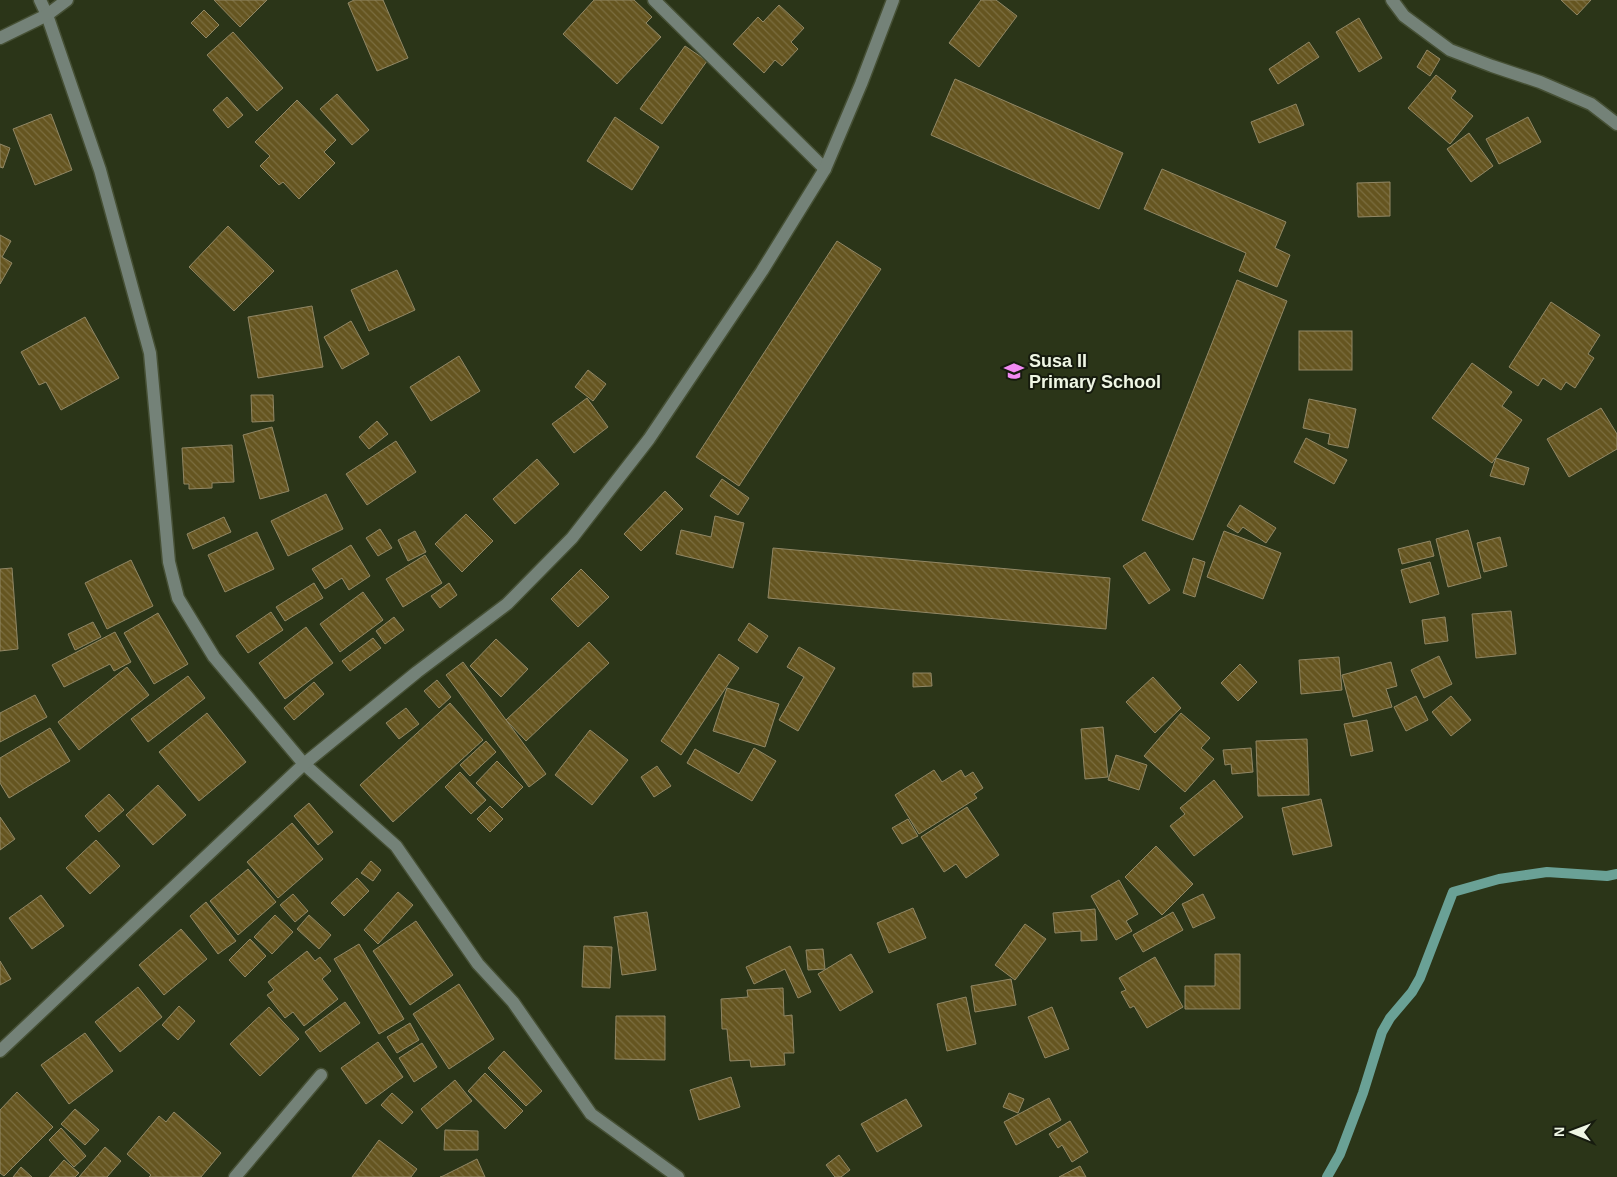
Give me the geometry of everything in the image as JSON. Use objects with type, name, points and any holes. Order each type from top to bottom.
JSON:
[{"type":"street","points":[[40,0],[47,15],[100,170],[150,353],[169,562],[178,598],[214,658],[304,764],[396,846],[473,957],[513,1002],[591,1114],[678,1177]]},
{"type":"street","points":[[0,38],[47,15],[67,0]]},
{"type":"street","points":[[654,0],[825,169]]},
{"type":"street","points":[[0,1051],[304,764],[417,672],[507,604],[572,538],[649,439],[762,271],[825,169],[861,84],[893,0]]},
{"type":"street","points":[[1392,0],[1404,16],[1450,50],[1540,82],[1591,104],[1617,124]]},
{"type":"street","points":[[235,1177],[320,1075]]},
{"type":"building","points":[[214,0],[267,0],[240,27]]},
{"type":"building","points":[[354,0],[383,0],[408,58],[377,71],[348,3]]},
{"type":"building","points":[[594,0],[634,0],[652,17],[646,23],[661,37],[617,84],[563,34]]},
{"type":"building","points":[[981,0],[996,0],[1017,16],[979,67],[949,43]]},
{"type":"building","points":[[1561,0],[1591,0],[1577,15]]},
{"type":"building","points":[[779,5],[804,28],[791,42],[798,49],[782,66],[775,60],[764,73],[733,44],[758,17],[763,22]]},
{"type":"building","points":[[204,10],[219,25],[206,38],[191,23]]},
{"type":"building","points":[[1359,18],[1382,58],[1359,72],[1336,32]]},
{"type":"building","points":[[233,32],[283,88],[257,111],[207,55]]},
{"type":"building","points":[[1309,42],[1319,57],[1278,84],[1269,69]]},
{"type":"building","points":[[685,46],[707,61],[662,124],[640,109]]},
{"type":"building","points":[[1427,50],[1440,59],[1430,76],[1417,67]]},
{"type":"building","points":[[1436,75],[1456,91],[1451,98],[1473,116],[1450,144],[1408,108]]},
{"type":"building","points":[[955,79],[1123,153],[1099,209],[931,135]]},
{"type":"building","points":[[337,94],[369,130],[352,145],[320,109]]},
{"type":"building","points":[[227,97],[243,115],[228,128],[213,110]]},
{"type":"building","points":[[297,100],[336,140],[324,152],[335,163],[299,199],[283,182],[279,185],[260,166],[270,156],[255,142]]},
{"type":"building","points":[[1296,104],[1304,125],[1259,143],[1251,122]]},
{"type":"building","points":[[51,114],[72,170],[35,185],[13,129]]},
{"type":"building","points":[[615,117],[659,147],[632,190],[587,161]]},
{"type":"building","points":[[1528,117],[1541,142],[1499,164],[1486,139]]},
{"type":"building","points":[[1469,133],[1493,166],[1471,182],[1447,149]]},
{"type":"building","points":[[0,144],[10,148],[3,168],[0,167]]},
{"type":"building","points":[[1162,169],[1286,222],[1275,248],[1290,255],[1277,287],[1239,271],[1246,253],[1144,209]]},
{"type":"building","points":[[1390,182],[1390,216],[1358,217],[1357,183]]},
{"type":"building","points":[[228,226],[274,271],[234,311],[189,267]]},
{"type":"building","points":[[0,235],[11,241],[2,257],[12,263],[0,284]]},
{"type":"building","points":[[837,241],[881,269],[739,486],[696,457]]},
{"type":"building","points":[[397,270],[415,310],[369,331],[351,290]]},
{"type":"building","points":[[1237,280],[1287,301],[1193,540],[1142,520]]},
{"type":"building","points":[[1551,302],[1600,335],[1588,354],[1594,358],[1575,388],[1566,382],[1561,390],[1543,378],[1538,386],[1509,367]]},
{"type":"building","points":[[312,306],[323,367],[258,378],[248,317]]},
{"type":"building","points":[[85,317],[119,378],[61,410],[46,382],[39,385],[21,352]]},
{"type":"building","points":[[351,321],[369,354],[342,369],[324,337]]},
{"type":"building","points":[[1299,331],[1352,331],[1352,370],[1299,370]]},
{"type":"building","points":[[459,356],[480,391],[431,421],[410,387]]},
{"type":"building","points":[[1472,363],[1512,392],[1502,406],[1522,420],[1492,463],[1432,418]]},
{"type":"building","points":[[588,370],[606,384],[593,401],[575,387]]},
{"type":"building","points":[[251,395],[273,395],[274,421],[252,422]]},
{"type":"building","points":[[587,398],[608,427],[574,453],[552,424]]},
{"type":"building","points":[[1309,399],[1356,409],[1348,448],[1328,444],[1330,434],[1303,428]]},
{"type":"building","points":[[1601,408],[1617,434],[1617,449],[1569,477],[1547,439]]},
{"type":"building","points":[[377,421],[388,434],[369,449],[359,437]]},
{"type":"building","points":[[272,427],[289,491],[260,499],[243,435]]},
{"type":"building","points":[[1306,438],[1347,460],[1334,484],[1294,462]]},
{"type":"building","points":[[396,441],[416,472],[367,505],[346,474]]},
{"type":"building","points":[[232,445],[234,482],[212,483],[212,488],[189,489],[189,484],[184,484],[182,448]]},
{"type":"building","points":[[1496,458],[1529,468],[1524,485],[1490,476]]},
{"type":"building","points":[[537,459],[559,484],[515,524],[493,499]]},
{"type":"building","points":[[722,479],[749,498],[738,515],[710,496]]},
{"type":"building","points":[[665,491],[683,509],[641,551],[624,534]]},
{"type":"building","points":[[326,494],[343,529],[288,556],[271,521]]},
{"type":"building","points":[[1240,505],[1276,528],[1266,543],[1243,527],[1238,533],[1227,526]]},
{"type":"building","points":[[466,514],[493,541],[462,572],[435,544]]},
{"type":"building","points":[[715,516],[744,523],[733,568],[676,554],[681,530],[711,537]]},
{"type":"building","points":[[224,517],[231,532],[193,549],[187,534]]},
{"type":"building","points":[[380,529],[392,548],[378,556],[366,538]]},
{"type":"building","points":[[1468,530],[1481,578],[1448,587],[1436,539]]},
{"type":"building","points":[[415,531],[426,552],[408,561],[398,540]]},
{"type":"building","points":[[1224,531],[1281,553],[1263,599],[1207,577]]},
{"type":"building","points":[[257,532],[274,569],[225,592],[208,555]]},
{"type":"building","points":[[1500,537],[1507,566],[1484,572],[1477,543]]},
{"type":"building","points":[[1430,541],[1434,556],[1402,564],[1398,549]]},
{"type":"building","points":[[351,545],[370,576],[349,590],[342,578],[325,589],[312,569]]},
{"type":"building","points":[[773,548],[1110,578],[1106,629],[768,598]]},
{"type":"building","points":[[1145,552],[1170,590],[1149,604],[1123,566]]},
{"type":"building","points":[[425,555],[442,583],[403,607],[386,579]]},
{"type":"building","points":[[1193,558],[1205,562],[1195,597],[1183,593]]},
{"type":"building","points":[[131,560],[153,606],[107,629],[85,583]]},
{"type":"building","points":[[1430,562],[1439,594],[1410,603],[1401,570]]},
{"type":"building","points":[[12,568],[18,649],[0,651],[0,569]]},
{"type":"building","points":[[581,569],[609,597],[578,627],[551,599]]},
{"type":"building","points":[[314,583],[323,598],[285,621],[276,607]]},
{"type":"building","points":[[449,583],[457,595],[440,608],[431,596]]},
{"type":"building","points":[[363,592],[383,620],[340,652],[320,624]]},
{"type":"building","points":[[1511,611],[1516,654],[1476,658],[1472,614]]},
{"type":"building","points":[[271,612],[283,630],[248,653],[236,636]]},
{"type":"building","points":[[158,613],[188,664],[154,684],[124,633]]},
{"type":"building","points":[[394,617],[404,630],[385,644],[376,631]]},
{"type":"building","points":[[1445,617],[1448,641],[1425,644],[1422,620]]},
{"type":"building","points":[[93,622],[101,637],[75,650],[68,634]]},
{"type":"building","points":[[749,623],[768,636],[757,653],[738,640]]},
{"type":"building","points":[[306,627],[333,663],[285,699],[259,663]]},
{"type":"building","points":[[115,632],[131,662],[114,671],[110,664],[64,687],[52,665]]},
{"type":"building","points":[[373,638],[381,648],[350,671],[342,661]]},
{"type":"building","points":[[496,639],[528,669],[501,697],[470,666]]},
{"type":"building","points":[[589,642],[609,663],[526,741],[506,720]]},
{"type":"building","points":[[799,647],[835,668],[798,731],[779,720],[804,677],[787,667]]},
{"type":"building","points":[[719,654],[739,668],[681,755],[661,741]]},
{"type":"building","points":[[1439,656],[1452,684],[1424,698],[1411,670]]},
{"type":"building","points":[[1339,657],[1342,690],[1301,694],[1299,660]]},
{"type":"building","points":[[463,662],[546,774],[529,787],[446,675]]},
{"type":"building","points":[[1391,662],[1397,686],[1386,689],[1392,707],[1353,717],[1342,675]]},
{"type":"building","points":[[1240,664],[1257,682],[1238,701],[1221,683]]},
{"type":"building","points":[[127,667],[149,695],[79,750],[58,722]]},
{"type":"building","points":[[913,673],[931,673],[932,686],[913,687]]},
{"type":"building","points":[[188,676],[205,698],[148,742],[131,719]]},
{"type":"building","points":[[1153,677],[1181,708],[1155,733],[1126,702]]},
{"type":"building","points":[[437,680],[451,697],[439,708],[424,691]]},
{"type":"building","points":[[314,682],[324,694],[294,720],[284,708]]},
{"type":"building","points":[[727,688],[779,704],[765,747],[713,731]]},
{"type":"building","points":[[35,695],[47,717],[0,742],[0,713]]},
{"type":"building","points":[[1416,696],[1428,720],[1406,731],[1394,707]]},
{"type":"building","points":[[1451,696],[1471,720],[1451,736],[1432,712]]},
{"type":"building","points":[[450,703],[483,740],[393,822],[360,785]]},
{"type":"building","points":[[406,708],[419,724],[399,739],[386,723]]},
{"type":"building","points":[[207,713],[246,762],[199,801],[159,752]]},
{"type":"building","points":[[1181,713],[1210,738],[1201,748],[1214,759],[1185,792],[1144,756]]},
{"type":"building","points":[[1367,720],[1373,751],[1351,756],[1344,724]]},
{"type":"building","points":[[1103,727],[1108,777],[1085,779],[1081,729]]},
{"type":"building","points":[[50,728],[70,761],[9,798],[0,783],[0,758]]},
{"type":"building","points":[[590,730],[628,760],[592,805],[555,775]]},
{"type":"building","points":[[1307,739],[1309,795],[1258,796],[1256,741]]},
{"type":"building","points":[[486,741],[496,752],[470,776],[460,765]]},
{"type":"building","points":[[754,748],[776,761],[752,801],[687,763],[695,749],[739,774]]},
{"type":"building","points":[[1251,748],[1253,772],[1232,774],[1231,764],[1225,765],[1223,750]]},
{"type":"building","points":[[1116,755],[1147,765],[1139,790],[1108,780]]},
{"type":"building","points":[[497,761],[523,787],[502,808],[476,783]]},
{"type":"building","points":[[657,766],[671,786],[654,797],[641,777]]},
{"type":"building","points":[[934,770],[942,782],[961,770],[965,777],[973,772],[983,788],[974,794],[977,798],[919,834],[895,795]]},
{"type":"building","points":[[460,772],[486,800],[471,814],[445,787]]},
{"type":"building","points":[[1214,780],[1243,817],[1194,856],[1170,826],[1185,814],[1180,808]]},
{"type":"building","points":[[158,785],[186,815],[153,845],[126,815]]},
{"type":"building","points":[[109,794],[124,810],[99,832],[85,816]]},
{"type":"building","points":[[1321,799],[1332,846],[1293,855],[1282,808]]},
{"type":"building","points":[[309,803],[333,832],[318,845],[294,816]]},
{"type":"building","points":[[490,806],[503,819],[490,832],[477,819]]},
{"type":"building","points":[[967,807],[999,855],[966,878],[956,864],[944,872],[921,837]]},
{"type":"building","points":[[0,817],[15,839],[0,850]]},
{"type":"building","points":[[908,819],[918,836],[902,844],[892,828]]},
{"type":"building","points":[[292,823],[323,859],[278,898],[247,862]]},
{"type":"building","points":[[96,840],[120,866],[90,894],[66,868]]},
{"type":"building","points":[[1156,846],[1193,884],[1162,915],[1125,877]]},
{"type":"building","points":[[371,861],[381,870],[373,881],[361,873]]},
{"type":"building","points":[[248,869],[276,902],[238,935],[210,901]]},
{"type":"building","points":[[357,878],[369,891],[344,916],[331,903]]},
{"type":"building","points":[[1119,880],[1138,914],[1126,921],[1132,931],[1116,940],[1091,896]]},
{"type":"building","points":[[398,892],[413,905],[378,944],[364,930]]},
{"type":"building","points":[[293,894],[308,911],[295,922],[280,905]]},
{"type":"building","points":[[1203,894],[1215,918],[1193,928],[1182,904]]},
{"type":"building","points":[[41,895],[64,926],[32,949],[9,918]]},
{"type":"building","points":[[206,902],[236,941],[218,954],[190,916]]},
{"type":"building","points":[[913,908],[926,938],[889,953],[877,923]]},
{"type":"building","points":[[1095,909],[1097,940],[1081,941],[1081,931],[1055,933],[1053,913]]},
{"type":"building","points":[[647,912],[656,970],[622,975],[614,917]]},
{"type":"building","points":[[1173,912],[1183,930],[1143,952],[1133,935]]},
{"type":"building","points":[[275,915],[293,932],[272,954],[254,937]]},
{"type":"building","points":[[309,915],[331,935],[319,949],[297,929]]},
{"type":"building","points":[[416,921],[453,975],[410,1005],[373,951]]},
{"type":"building","points":[[1025,924],[1046,939],[1015,980],[995,965]]},
{"type":"building","points":[[181,929],[207,959],[164,995],[139,965]]},
{"type":"building","points":[[250,939],[266,956],[245,977],[229,960]]},
{"type":"building","points":[[359,944],[404,1019],[379,1034],[334,959]]},
{"type":"building","points":[[584,946],[612,947],[610,988],[582,987]]},
{"type":"building","points":[[790,946],[811,992],[798,998],[785,969],[754,984],[746,967]]},
{"type":"building","points":[[823,949],[825,969],[808,970],[806,950]]},
{"type":"building","points":[[307,951],[315,961],[320,957],[331,971],[322,979],[338,999],[304,1026],[293,1012],[285,1018],[267,995],[274,990],[268,982]]},
{"type":"building","points":[[851,954],[873,992],[840,1011],[818,974]]},
{"type":"building","points":[[1215,954],[1240,954],[1240,1009],[1185,1009],[1185,986],[1215,986]]},
{"type":"building","points":[[1155,957],[1183,1007],[1147,1028],[1134,1006],[1130,1008],[1121,992],[1126,990],[1119,978]]},
{"type":"building","points":[[0,961],[11,979],[0,985]]},
{"type":"building","points":[[1011,979],[1016,1005],[975,1012],[971,986]]},
{"type":"building","points":[[459,984],[494,1039],[449,1069],[413,1014]]},
{"type":"building","points":[[138,987],[162,1017],[120,1052],[95,1022]]},
{"type":"building","points":[[783,988],[784,1016],[792,1015],[794,1053],[784,1053],[785,1065],[751,1067],[750,1060],[730,1061],[727,1029],[722,1029],[721,999],[748,997],[747,990]]},
{"type":"building","points":[[966,997],[976,1044],[947,1051],[937,1004]]},
{"type":"building","points":[[345,1002],[360,1023],[320,1052],[305,1032]]},
{"type":"building","points":[[179,1006],[195,1021],[178,1040],[162,1025]]},
{"type":"building","points":[[269,1007],[299,1039],[260,1076],[230,1044]]},
{"type":"building","points":[[1052,1007],[1069,1049],[1045,1058],[1028,1017]]},
{"type":"building","points":[[616,1016],[665,1016],[665,1060],[615,1059]]},
{"type":"building","points":[[410,1023],[419,1040],[397,1053],[387,1037]]},
{"type":"building","points":[[85,1033],[113,1071],[69,1104],[41,1065]]},
{"type":"building","points":[[378,1042],[403,1077],[366,1104],[341,1068]]},
{"type":"building","points":[[422,1043],[437,1067],[414,1082],[399,1058]]},
{"type":"building","points":[[504,1051],[542,1091],[526,1106],[488,1068]]},
{"type":"building","points":[[485,1073],[523,1111],[505,1129],[468,1091]]},
{"type":"building","points":[[731,1077],[740,1107],[699,1120],[690,1090]]},
{"type":"building","points":[[455,1080],[472,1101],[437,1129],[421,1109]]},
{"type":"building","points":[[17,1092],[53,1127],[4,1176],[0,1173],[0,1110]]},
{"type":"building","points":[[392,1093],[413,1112],[402,1124],[381,1105]]},
{"type":"building","points":[[1009,1093],[1024,1099],[1018,1113],[1003,1107]]},
{"type":"building","points":[[1049,1098],[1061,1120],[1016,1145],[1004,1122]]},
{"type":"building","points":[[906,1099],[922,1126],[877,1152],[861,1124]]},
{"type":"building","points":[[75,1109],[99,1130],[85,1145],[61,1124]]},
{"type":"building","points":[[174,1112],[221,1153],[201,1177],[149,1177],[151,1175],[127,1154],[159,1116],[166,1122]]},
{"type":"building","points":[[1070,1121],[1088,1152],[1072,1162],[1062,1145],[1058,1148],[1049,1134]]},
{"type":"building","points":[[61,1128],[86,1156],[74,1167],[49,1140]]},
{"type":"building","points":[[445,1130],[478,1131],[478,1150],[444,1150]]},
{"type":"building","points":[[379,1140],[417,1169],[411,1177],[352,1177]]},
{"type":"building","points":[[105,1147],[121,1161],[107,1177],[79,1177]]},
{"type":"building","points":[[839,1155],[850,1170],[841,1177],[835,1177],[826,1165]]},
{"type":"building","points":[[477,1159],[485,1177],[440,1177],[443,1176]]},
{"type":"building","points":[[64,1160],[79,1173],[75,1177],[49,1177]]},
{"type":"building","points":[[1080,1166],[1086,1177],[1059,1177]]},
{"type":"building","points":[[21,1167],[32,1177],[13,1177]]},
{"type":"waterway","points":[[1327,1177],[1340,1154],[1363,1093],[1382,1032],[1390,1018],[1412,992],[1420,978],[1453,892],[1499,879],[1547,872],[1607,876],[1617,874]]},
{"type":"place","name":"Susa II Primary School","points":[[1014,371]]}]
